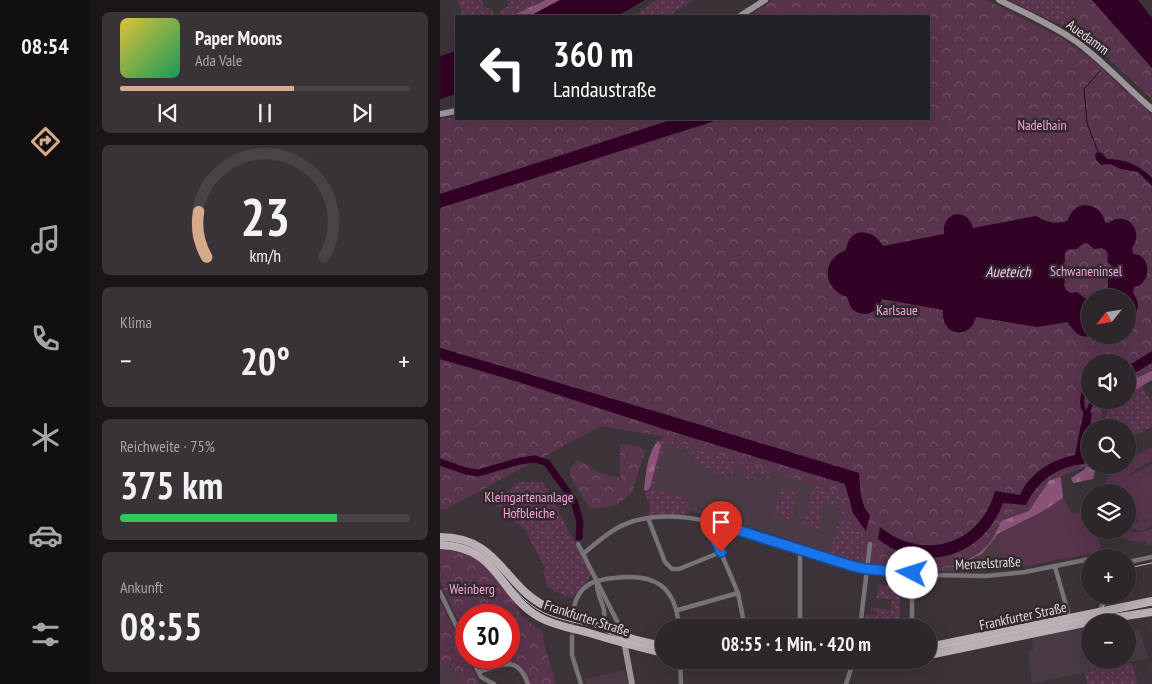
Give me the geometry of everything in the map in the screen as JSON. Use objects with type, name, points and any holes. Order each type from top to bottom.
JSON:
[{"type":"main road","name":"Frankfurter Straße","points":[[440,537],[459,539],[474,544],[487,552],[505,568],[522,589],[545,606],[582,615],[602,623],[622,635],[655,644]]},
{"type":"main road","name":"Frankfurter Straße","points":[[440,545],[463,548],[479,556],[491,566],[521,602],[538,616],[557,624],[655,651]]},
{"type":"main road","name":"Frankfurter Straße","points":[[937,653],[1152,601]]},
{"type":"main road","name":"Frankfurter Straße","points":[[937,646],[1070,622],[1152,612]]},
{"type":"street","points":[[742,15],[765,0]]},
{"type":"street","name":"Auedamm","points":[[999,0],[1076,41],[1098,58],[1152,109]]},
{"type":"street","points":[[440,114],[455,111]]},
{"type":"street","name":"Menzelstraße","points":[[583,554],[617,528],[648,518],[686,517],[712,522],[866,569],[951,576],[986,576],[1025,572],[1081,562]]},
{"type":"street","points":[[648,518],[665,562],[672,568],[679,569],[721,552]]},
{"type":"street","points":[[712,522],[711,529],[738,593],[743,619]]},
{"type":"street","points":[[578,544],[621,629],[632,684]]},
{"type":"street","points":[[861,619],[870,544]]},
{"type":"street","points":[[800,549],[800,619]]},
{"type":"street","points":[[1136,560],[1152,557]]},
{"type":"street","points":[[1055,567],[1070,622]]},
{"type":"street","points":[[912,573],[912,619]]},
{"type":"street","points":[[574,607],[584,588],[592,582],[637,576],[648,578],[663,588],[674,601],[678,610],[678,619]]},
{"type":"street","points":[[597,580],[596,588],[604,611],[602,623]]},
{"type":"street","points":[[440,592],[455,623]]},
{"type":"street","points":[[678,610],[738,593]]},
{"type":"street","points":[[1098,613],[1102,604]]},
{"type":"street","points":[[572,637],[572,656],[580,684]]},
{"type":"street","points":[[627,659],[637,647]]},
{"type":"street","points":[[479,672],[510,664],[516,666],[521,671],[528,684]]},
{"type":"street","points":[[478,669],[483,679],[494,684]]},
{"type":"street","points":[[681,669],[682,684]]},
{"type":"street","points":[[846,684],[851,669]]},
{"type":"shaded area","points":[[663,437],[837,492],[861,563],[725,519],[690,511],[688,514],[649,516],[649,502],[645,494],[658,441]]},
{"type":"shaded area","points":[[997,534],[1004,570],[961,573],[944,572]]},
{"type":"shaded area","points":[[1081,628],[1081,669],[1088,669],[1088,672],[1032,683],[1028,651],[1034,649],[1032,638]]},
{"type":"shaded area","points":[[1139,629],[1148,658],[1136,661],[1136,630]]},
{"type":"shaded area","points":[[449,663],[463,684],[440,684],[440,667]]},
{"type":"shaded area","points":[[1089,669],[1102,669],[1090,672]]},
{"type":"shaded area","points":[[625,670],[628,684],[586,684],[585,679]]},
{"type":"green space","points":[[458,0],[482,0],[484,7],[492,9],[494,15],[462,15]]},
{"type":"green space","points":[[507,0],[546,0],[513,15],[500,15],[499,10],[509,6]]},
{"type":"green space","points":[[546,0],[560,0],[532,15],[513,15]]},
{"type":"green space","points":[[657,0],[694,0],[671,15],[639,15],[638,13]]},
{"type":"green space","name":"Karlsaue","points":[[773,0],[987,0],[1063,39],[1093,60],[1127,93],[1129,90],[1149,108],[1147,111],[1152,115],[1152,371],[1136,378],[1136,354],[1081,354],[1081,409],[1103,409],[1101,419],[1081,419],[1081,469],[1049,481],[1029,511],[1001,521],[988,545],[971,558],[944,572],[861,563],[864,542],[850,525],[837,492],[660,436],[601,426],[444,510],[440,509],[440,119],[455,117],[455,120],[930,120],[930,15],[750,15]]},
{"type":"green space","points":[[1009,0],[1074,0],[1076,4],[1063,26]]},
{"type":"green space","points":[[1074,0],[1092,0],[1152,68],[1152,99],[1099,51],[1063,26],[1076,4]]},
{"type":"green space","points":[[1152,363],[1152,380],[1136,389],[1136,371]]},
{"type":"green space","points":[[1141,385],[1152,403],[1152,426],[1136,435],[1136,419],[1106,419],[1108,409],[1136,409],[1136,388]]},
{"type":"green space","points":[[663,437],[675,440],[673,446],[666,444],[652,488],[690,500],[685,514],[649,516],[649,502],[645,494],[650,487],[661,445],[658,441]]},
{"type":"green space","points":[[658,441],[661,445],[650,487],[645,491],[645,477],[649,458],[651,451]]},
{"type":"green space","points":[[677,441],[770,470],[769,479],[765,478],[766,475],[754,471],[751,479],[742,478],[745,469],[735,465],[731,478],[713,474],[714,470],[694,464],[694,456],[691,450],[675,447]]},
{"type":"green space","points":[[620,444],[636,446],[645,450],[632,493],[617,505],[590,509],[570,476],[570,469],[578,459],[599,473],[620,478]]},
{"type":"green space","points":[[1152,447],[1152,461],[1136,470],[1136,456]]},
{"type":"green space","points":[[1152,464],[1152,471],[1129,484],[1104,484],[1112,474],[1131,474],[1123,480]]},
{"type":"green space","points":[[775,471],[837,492],[850,525],[864,542],[861,563],[828,552],[832,545],[841,514],[838,513],[840,508],[830,505],[831,501],[835,500],[834,495],[829,496],[828,502],[823,501],[819,525],[824,527],[822,532],[802,525],[805,515],[808,515],[810,510],[807,508],[814,486],[775,473]]},
{"type":"green space","points":[[1081,472],[1081,474],[1094,474],[1093,479],[1073,483],[1071,478]]},
{"type":"green space","points":[[1152,472],[1152,517],[1141,523],[1152,518],[1152,525],[1141,532],[1152,529],[1152,545],[1148,546],[1147,541],[1126,539],[1136,539],[1136,532],[1140,532],[1136,530],[1136,523],[1140,523],[1136,515],[1136,484],[1130,484]]},
{"type":"green space","points":[[1057,475],[1061,478],[1063,498],[1042,512],[998,534],[982,554],[953,567],[930,571],[904,568],[902,563],[993,528],[1045,482]]},
{"type":"green space","name":"Kleingartenanlage Hofbleiche","points":[[519,482],[543,482],[591,573],[588,580],[572,598],[556,592],[547,586],[543,570],[545,568],[525,530],[493,502]]},
{"type":"green space","points":[[782,487],[799,492],[790,521],[778,515],[779,510],[776,517],[773,516]]},
{"type":"green space","points":[[1063,498],[1073,514],[1081,512],[1081,539],[1098,539],[1101,549],[1081,549],[1081,556],[1004,570],[997,534],[1042,512]]},
{"type":"green space","name":"Weinberg","points":[[440,548],[454,549],[478,560],[490,570],[516,604],[455,604],[455,614],[440,582]]},
{"type":"green space","points":[[879,584],[900,587],[900,619],[865,619],[866,614],[877,615],[877,611],[870,610],[870,607],[891,610],[892,599],[876,598]]},
{"type":"green space","points":[[440,601],[455,632],[455,669],[473,669],[480,684],[463,684],[449,663],[440,667]]},
{"type":"green space","name":"Weinberg","points":[[520,613],[542,631],[556,684],[531,684],[521,668]]},
{"type":"green space","points":[[1104,669],[1134,669],[1138,684],[1087,684],[1085,673]]},
{"type":"water","points":[[560,0],[645,0],[619,15],[532,15]]},
{"type":"water","points":[[1092,0],[1138,0],[1152,18],[1152,68]]},
{"type":"water","points":[[455,51],[455,94],[440,99],[440,56]]},
{"type":"water","points":[[671,120],[718,120],[440,208],[440,194]]},
{"type":"water","points":[[1098,152],[1102,153],[1107,159],[1120,160],[1137,166],[1152,178],[1152,186],[1138,172],[1121,169],[1110,164],[1101,165],[1096,160],[1095,154]]},
{"type":"water","name":"Aueteich","points":[[1085,205],[1098,210],[1105,222],[1108,223],[1121,219],[1127,220],[1132,224],[1136,235],[1132,248],[1133,254],[1139,255],[1144,259],[1147,270],[1147,276],[1144,281],[1134,289],[1106,289],[1108,279],[1114,272],[1113,267],[1107,262],[1108,255],[1106,250],[1101,248],[1094,249],[1086,243],[1077,249],[1066,251],[1065,262],[1059,268],[1058,273],[1065,280],[1064,286],[1067,291],[1071,293],[1077,292],[1081,295],[1081,336],[1067,322],[1038,327],[976,317],[973,325],[968,330],[956,332],[946,325],[943,319],[943,310],[882,299],[873,311],[865,314],[860,313],[851,308],[847,297],[833,288],[829,281],[829,267],[832,260],[846,250],[848,242],[852,237],[862,232],[873,235],[883,246],[944,234],[946,221],[955,215],[960,214],[966,217],[973,228],[1036,216],[1054,223],[1068,220],[1079,206]]},
{"type":"water","name":"Aueteich","points":[[1136,297],[1138,305],[1136,314]]},
{"type":"water","points":[[440,348],[859,473],[862,501],[870,515],[866,531],[853,513],[845,484],[440,359]]},
{"type":"water","points":[[1152,351],[1152,363],[1136,372],[1136,361]]},
{"type":"water","points":[[1084,410],[1092,413],[1091,419],[1082,419]]},
{"type":"water","points":[[1081,425],[1081,464],[1074,465],[1049,476],[1036,489],[1026,505],[1003,503],[994,522],[982,536],[967,548],[950,555],[932,558],[914,556],[896,550],[878,539],[880,527],[896,538],[914,544],[931,545],[948,542],[964,535],[977,524],[988,509],[995,491],[1020,495],[1035,474],[1058,460],[1075,455]]},
{"type":"waterway","points":[[1098,152],[1087,123],[1084,89],[1100,71]]},
{"type":"waterway","points":[[440,462],[478,473],[520,461],[535,459],[547,463],[574,501],[580,522],[579,537]]},
{"type":"tunnel","points":[[572,637],[574,607]]},
{"type":"tram line","points":[[440,542],[458,544],[473,550],[495,567],[524,599],[544,613],[595,627],[628,642],[655,648]]},
{"type":"tram line","points":[[1136,566],[1152,563]]},
{"type":"tram line","points":[[1097,614],[1104,604]]},
{"type":"tram line","points":[[937,648],[1152,605]]},
{"type":"route","points":[[721,552],[711,529],[712,522],[852,566],[912,573]]},
{"type":"park label","name":"Nadelhain","points":[[1042,125]]},
{"type":"park label","name":"Schwaneninsel","points":[[1086,271]]}]
